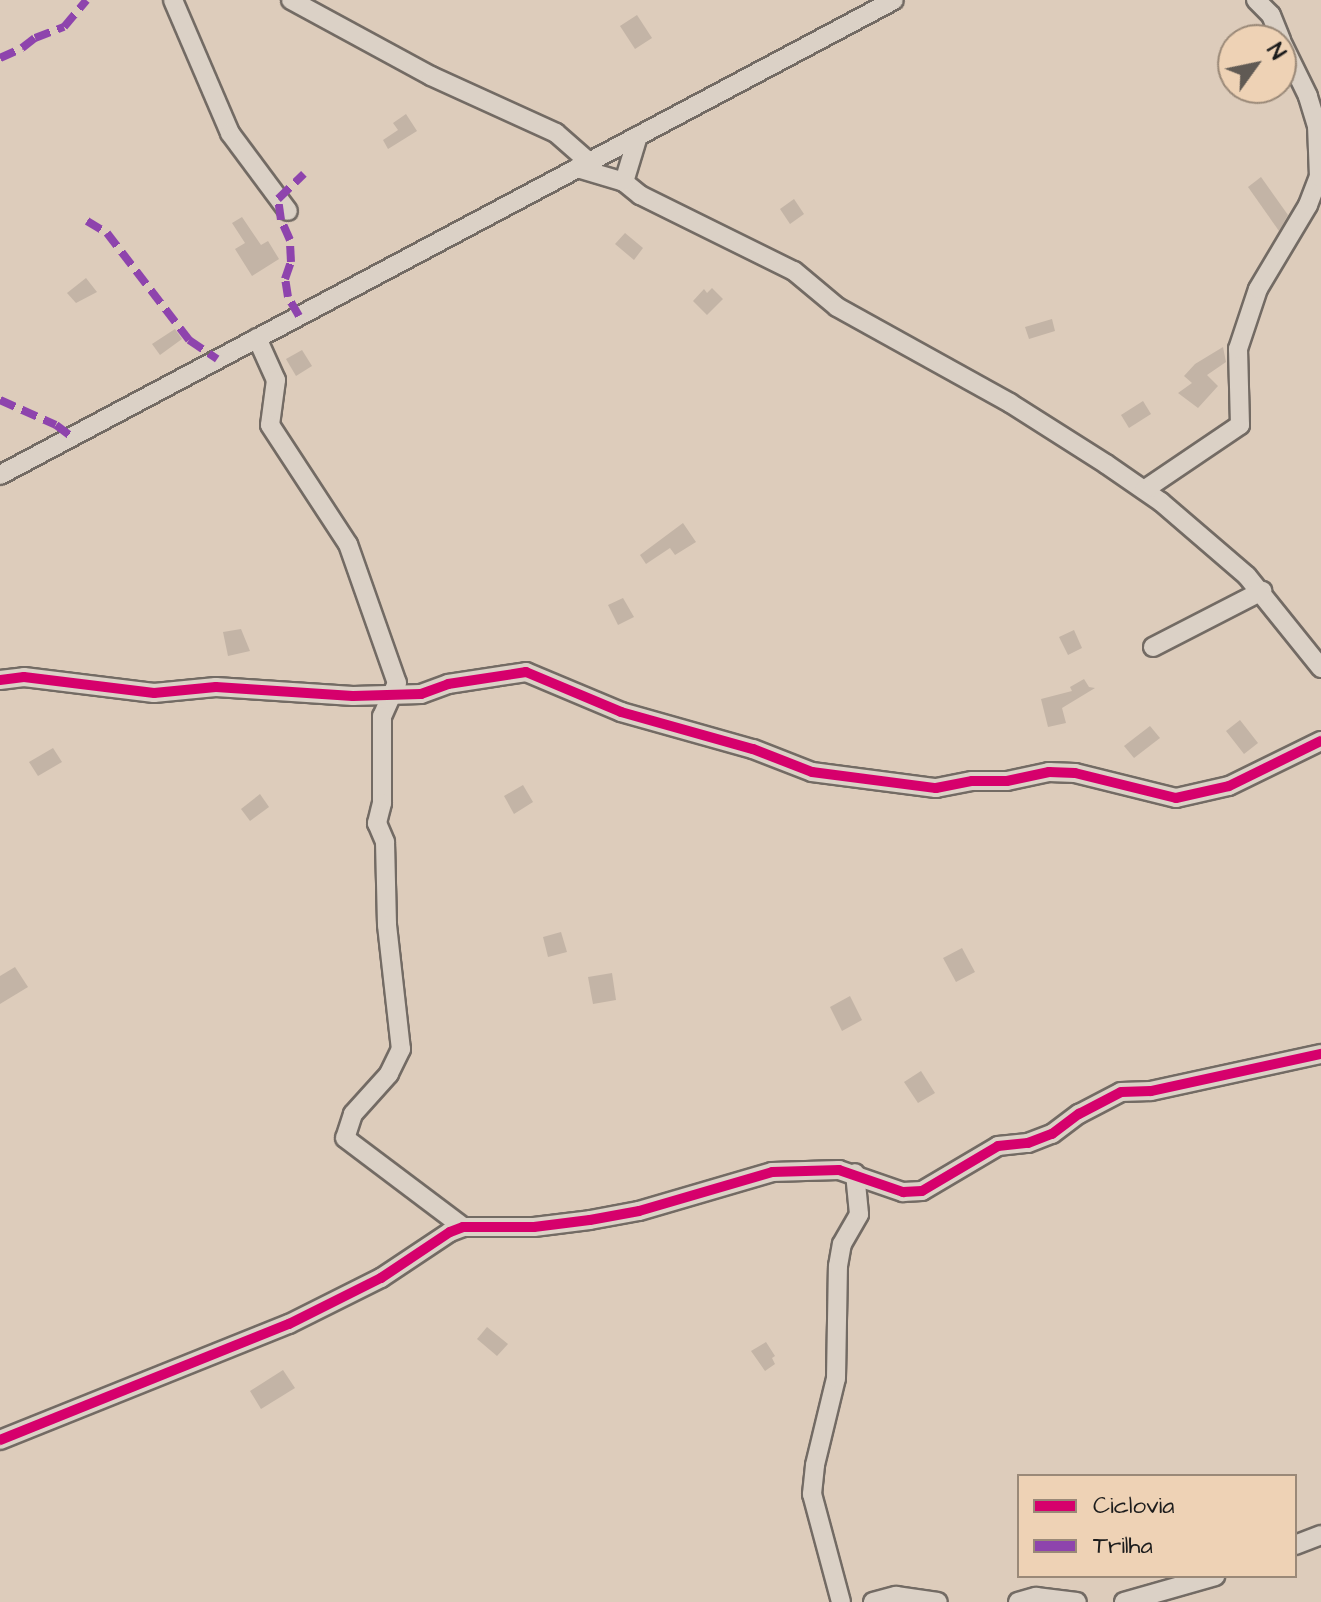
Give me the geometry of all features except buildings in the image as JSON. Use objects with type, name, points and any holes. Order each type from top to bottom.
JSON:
[{"type":"street","points":[[173,0],[230,133],[288,211]]},
{"type":"street","points":[[291,0],[431,76],[556,133],[583,165],[624,182],[640,195],[794,271],[837,307],[1010,403],[1144,490],[1262,591],[1321,668]]},
{"type":"street","points":[[0,475],[894,0]]},
{"type":"street","points":[[1256,0],[1271,15],[1274,24]]},
{"type":"street","points":[[1144,490],[1240,425],[1238,349],[1258,289],[1308,205],[1319,177],[1317,126],[1297,74]]},
{"type":"street","points":[[624,182],[638,136]]},
{"type":"street","points":[[257,338],[276,380],[270,425],[348,544],[397,683],[382,716],[382,803],[377,823],[385,842],[387,925],[401,1049],[389,1074],[353,1114],[345,1138],[463,1227]]},
{"type":"street","points":[[1153,647],[1262,591]]},
{"type":"street","points":[[0,680],[24,677],[154,693],[216,687],[391,695],[421,694],[448,684],[526,672],[621,712],[739,745],[812,772],[936,788],[972,781],[1007,781],[1049,772],[1075,773],[1176,798],[1229,786],[1321,741]]},
{"type":"street","points":[[0,1440],[276,1330],[381,1278],[450,1232],[463,1227],[534,1227],[590,1220],[639,1211],[772,1172],[839,1170],[903,1192],[922,1191],[998,1146],[1028,1143],[1052,1134],[1079,1114],[1121,1092],[1151,1091],[1321,1054]]},
{"type":"street","points":[[841,1602],[812,1494],[815,1465],[836,1378],[838,1266],[842,1244],[859,1214],[855,1173]]},
{"type":"street","points":[[1297,1544],[1321,1535]]},
{"type":"street","points":[[1124,1602],[1208,1578]]},
{"type":"street","points":[[873,1602],[896,1596],[938,1602]]},
{"type":"street","points":[[1018,1602],[1036,1597],[1077,1602]]},
{"type":"marked path","points":[[0,58],[35,38],[64,27],[87,0]]},
{"type":"marked path","points":[[299,316],[288,297],[285,279],[291,262],[290,240],[281,220],[278,199],[304,174]]},
{"type":"marked path","points":[[87,221],[107,233],[189,340],[217,359]]},
{"type":"marked path","points":[[0,400],[56,425],[72,437]]},
{"type":"cycle path","points":[[0,680],[24,677],[154,693],[216,687],[353,696],[421,694],[448,684],[526,672],[621,712],[753,749],[812,772],[936,788],[972,781],[1007,781],[1049,772],[1075,773],[1176,798],[1229,786],[1321,741]]},
{"type":"cycle path","points":[[0,1440],[289,1324],[381,1278],[450,1232],[463,1227],[534,1227],[590,1220],[639,1211],[772,1172],[839,1170],[903,1192],[922,1191],[998,1146],[1028,1143],[1052,1134],[1079,1114],[1121,1092],[1151,1091],[1321,1054]]}]
